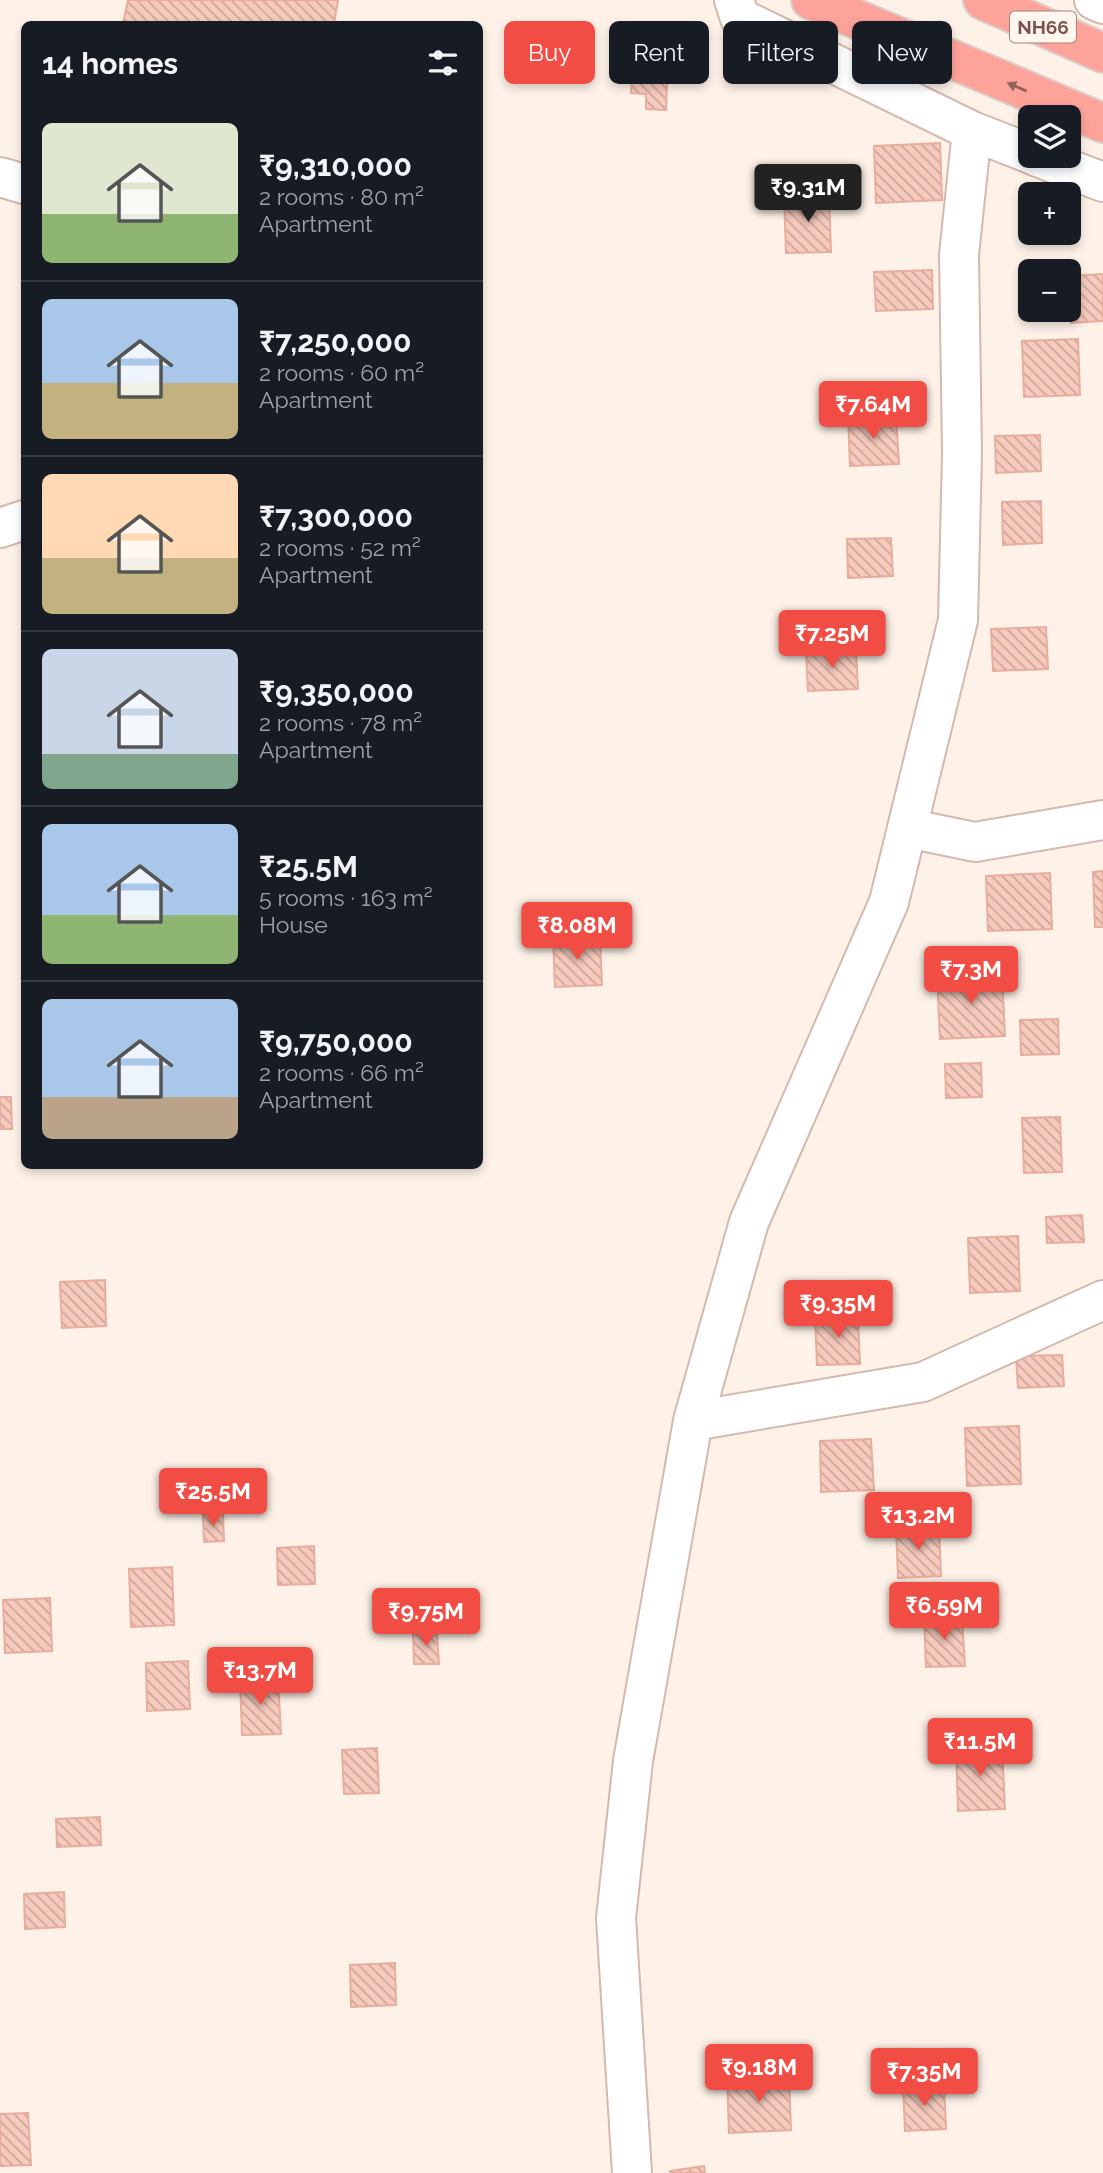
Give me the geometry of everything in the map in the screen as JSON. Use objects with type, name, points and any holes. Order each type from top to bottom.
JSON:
[{"type":"highway","points":[[811,0],[1103,123]]},
{"type":"highway","name":"NH66","points":[[983,0],[1103,53]]},
{"type":"street","points":[[734,0],[740,18],[972,131],[1018,149]]},
{"type":"street","points":[[1094,0],[1103,4]]},
{"type":"street","points":[[632,2173],[616,1917],[633,1761],[693,1421],[749,1222],[889,902],[958,620],[962,453],[959,256],[972,131]]},
{"type":"street","points":[[1067,168],[1103,182]]},
{"type":"street","points":[[0,177],[21,183]]},
{"type":"street","points":[[0,528],[21,521]]},
{"type":"street","points":[[907,828],[975,842],[1103,820]]},
{"type":"street","points":[[693,1421],[923,1382],[1103,1300]]},
{"type":"building","points":[[128,0],[338,0],[334,21],[124,21]]},
{"type":"building","points":[[632,84],[667,84],[666,110],[646,109],[646,94],[631,93]]},
{"type":"building","points":[[940,143],[942,200],[876,203],[874,146]]},
{"type":"building","points":[[829,194],[831,252],[786,253],[784,196]]},
{"type":"building","points":[[932,270],[933,309],[876,311],[874,272]]},
{"type":"building","points":[[1103,274],[1103,321],[1071,323],[1081,322],[1081,275]]},
{"type":"building","points":[[1078,339],[1080,395],[1024,397],[1022,341]]},
{"type":"building","points":[[896,415],[899,464],[850,466],[848,417]]},
{"type":"building","points":[[1040,435],[1041,471],[996,473],[995,436]]},
{"type":"building","points":[[1041,501],[1042,543],[1003,545],[1002,502]]},
{"type":"building","points":[[891,538],[893,576],[848,578],[847,539]]},
{"type":"building","points":[[1046,627],[1048,669],[993,671],[991,629]]},
{"type":"building","points":[[856,649],[858,689],[808,691],[806,652]]},
{"type":"building","points":[[1103,871],[1103,927],[1095,927],[1093,872]]},
{"type":"building","points":[[1050,873],[1052,929],[988,931],[986,876]]},
{"type":"building","points":[[600,937],[602,985],[555,987],[553,938]]},
{"type":"building","points":[[1002,973],[1005,1036],[940,1039],[937,975]]},
{"type":"building","points":[[1058,1019],[1059,1054],[1021,1055],[1020,1020]]},
{"type":"building","points":[[981,1063],[982,1097],[946,1098],[945,1064]]},
{"type":"building","points":[[0,1097],[11,1097],[12,1129],[0,1129]]},
{"type":"building","points":[[1060,1117],[1062,1172],[1024,1173],[1022,1118]]},
{"type":"building","points":[[1082,1215],[1084,1242],[1047,1243],[1046,1217]]},
{"type":"building","points":[[1018,1236],[1020,1291],[970,1293],[968,1238]]},
{"type":"building","points":[[105,1280],[106,1326],[62,1328],[60,1282]]},
{"type":"building","points":[[858,1316],[860,1364],[817,1365],[815,1317]]},
{"type":"building","points":[[1062,1355],[1064,1386],[1018,1388],[1016,1356]]},
{"type":"building","points":[[1019,1426],[1021,1484],[967,1486],[965,1428]]},
{"type":"building","points":[[871,1439],[874,1490],[821,1492],[820,1441]]},
{"type":"building","points":[[203,1514],[223,1514],[224,1541],[204,1542]]},
{"type":"building","points":[[939,1526],[941,1576],[898,1578],[896,1527]]},
{"type":"building","points":[[314,1546],[315,1584],[278,1585],[277,1548]]},
{"type":"building","points":[[172,1567],[174,1625],[131,1627],[129,1569]]},
{"type":"building","points":[[50,1598],[52,1651],[5,1653],[3,1600]]},
{"type":"building","points":[[962,1616],[965,1666],[926,1667],[924,1618]]},
{"type":"building","points":[[437,1632],[439,1664],[414,1664],[413,1633]]},
{"type":"building","points":[[188,1661],[190,1709],[147,1711],[146,1663]]},
{"type":"building","points":[[278,1678],[281,1734],[242,1735],[240,1679]]},
{"type":"building","points":[[1002,1745],[1005,1809],[958,1811],[956,1746]]},
{"type":"building","points":[[377,1748],[379,1793],[344,1794],[342,1750]]},
{"type":"building","points":[[100,1817],[101,1845],[57,1847],[56,1819]]},
{"type":"building","points":[[64,1892],[65,1927],[25,1929],[24,1894]]},
{"type":"building","points":[[395,1963],[396,2005],[351,2007],[350,1965]]},
{"type":"building","points":[[789,2075],[791,2130],[729,2133],[727,2078]]},
{"type":"building","points":[[944,2085],[946,2129],[905,2131],[903,2086]]},
{"type":"building","points":[[28,2113],[31,2165],[0,2166],[0,2114]]},
{"type":"building","points":[[704,2166],[705,2173],[670,2173],[670,2171]]}]
